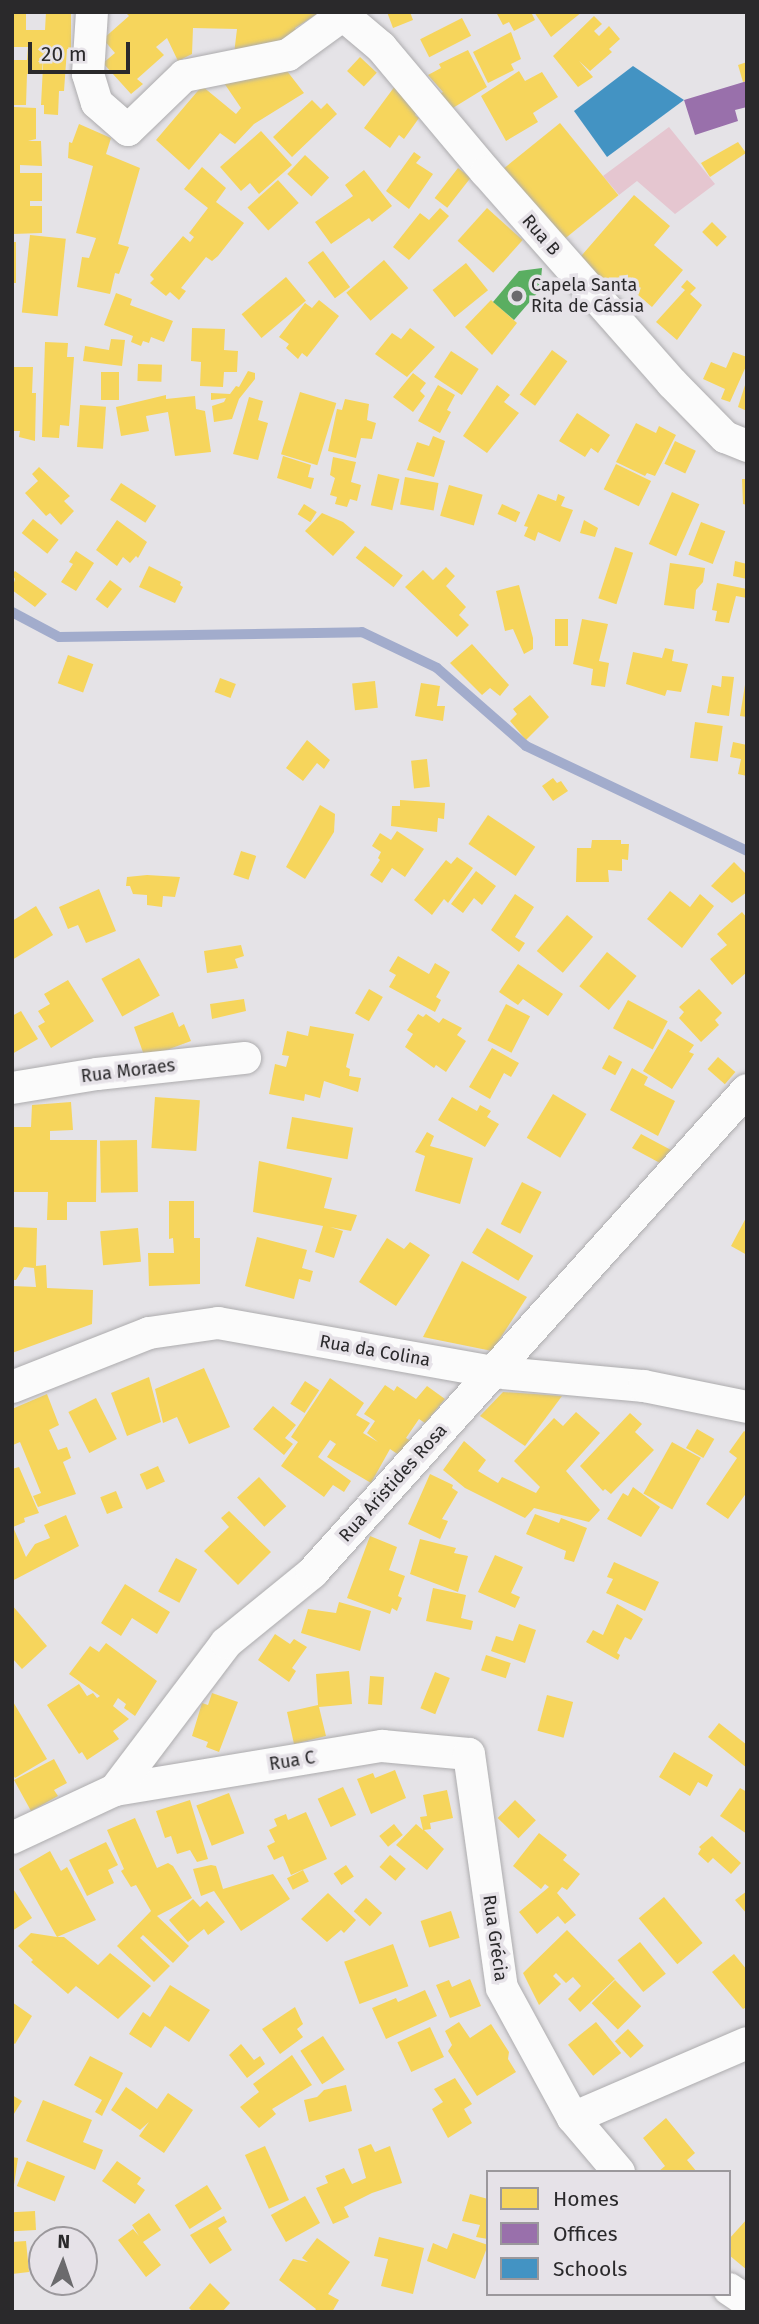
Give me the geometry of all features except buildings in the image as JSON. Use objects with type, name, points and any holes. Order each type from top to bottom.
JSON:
[{"type":"street","name":"Rua B","points":[[92,12],[88,74],[97,103],[128,130],[184,76],[288,55],[343,15],[381,47],[486,172],[672,383],[725,437],[747,446]]},
{"type":"street","name":"Rua Moraes","points":[[12,1088],[97,1074],[245,1058]]},
{"type":"street","name":"Rua Aristides Rosa","points":[[12,1838],[115,1790],[226,1643],[312,1573],[747,1090]]},
{"type":"street","name":"Rua da Colina","points":[[12,1387],[149,1333],[218,1323],[492,1372],[644,1386],[747,1407]]},
{"type":"street","name":"Rua C","points":[[115,1790],[382,1746],[469,1754]]},
{"type":"street","name":"Rua Grécia","points":[[469,1754],[502,1988],[573,2118],[617,2170]]},
{"type":"street","points":[[573,2118],[747,2043]]},
{"type":"street","points":[[731,2290],[747,2301]]},
{"type":"shaded area","points":[[669,127],[715,184],[675,214],[637,181],[619,195],[603,176]]},
{"type":"waterway","points":[[12,612],[59,637],[362,632],[437,668],[526,746],[747,851]]},
{"type":"place","name":"Capela Santa Rita de Cássia","points":[[517,296]]}]
